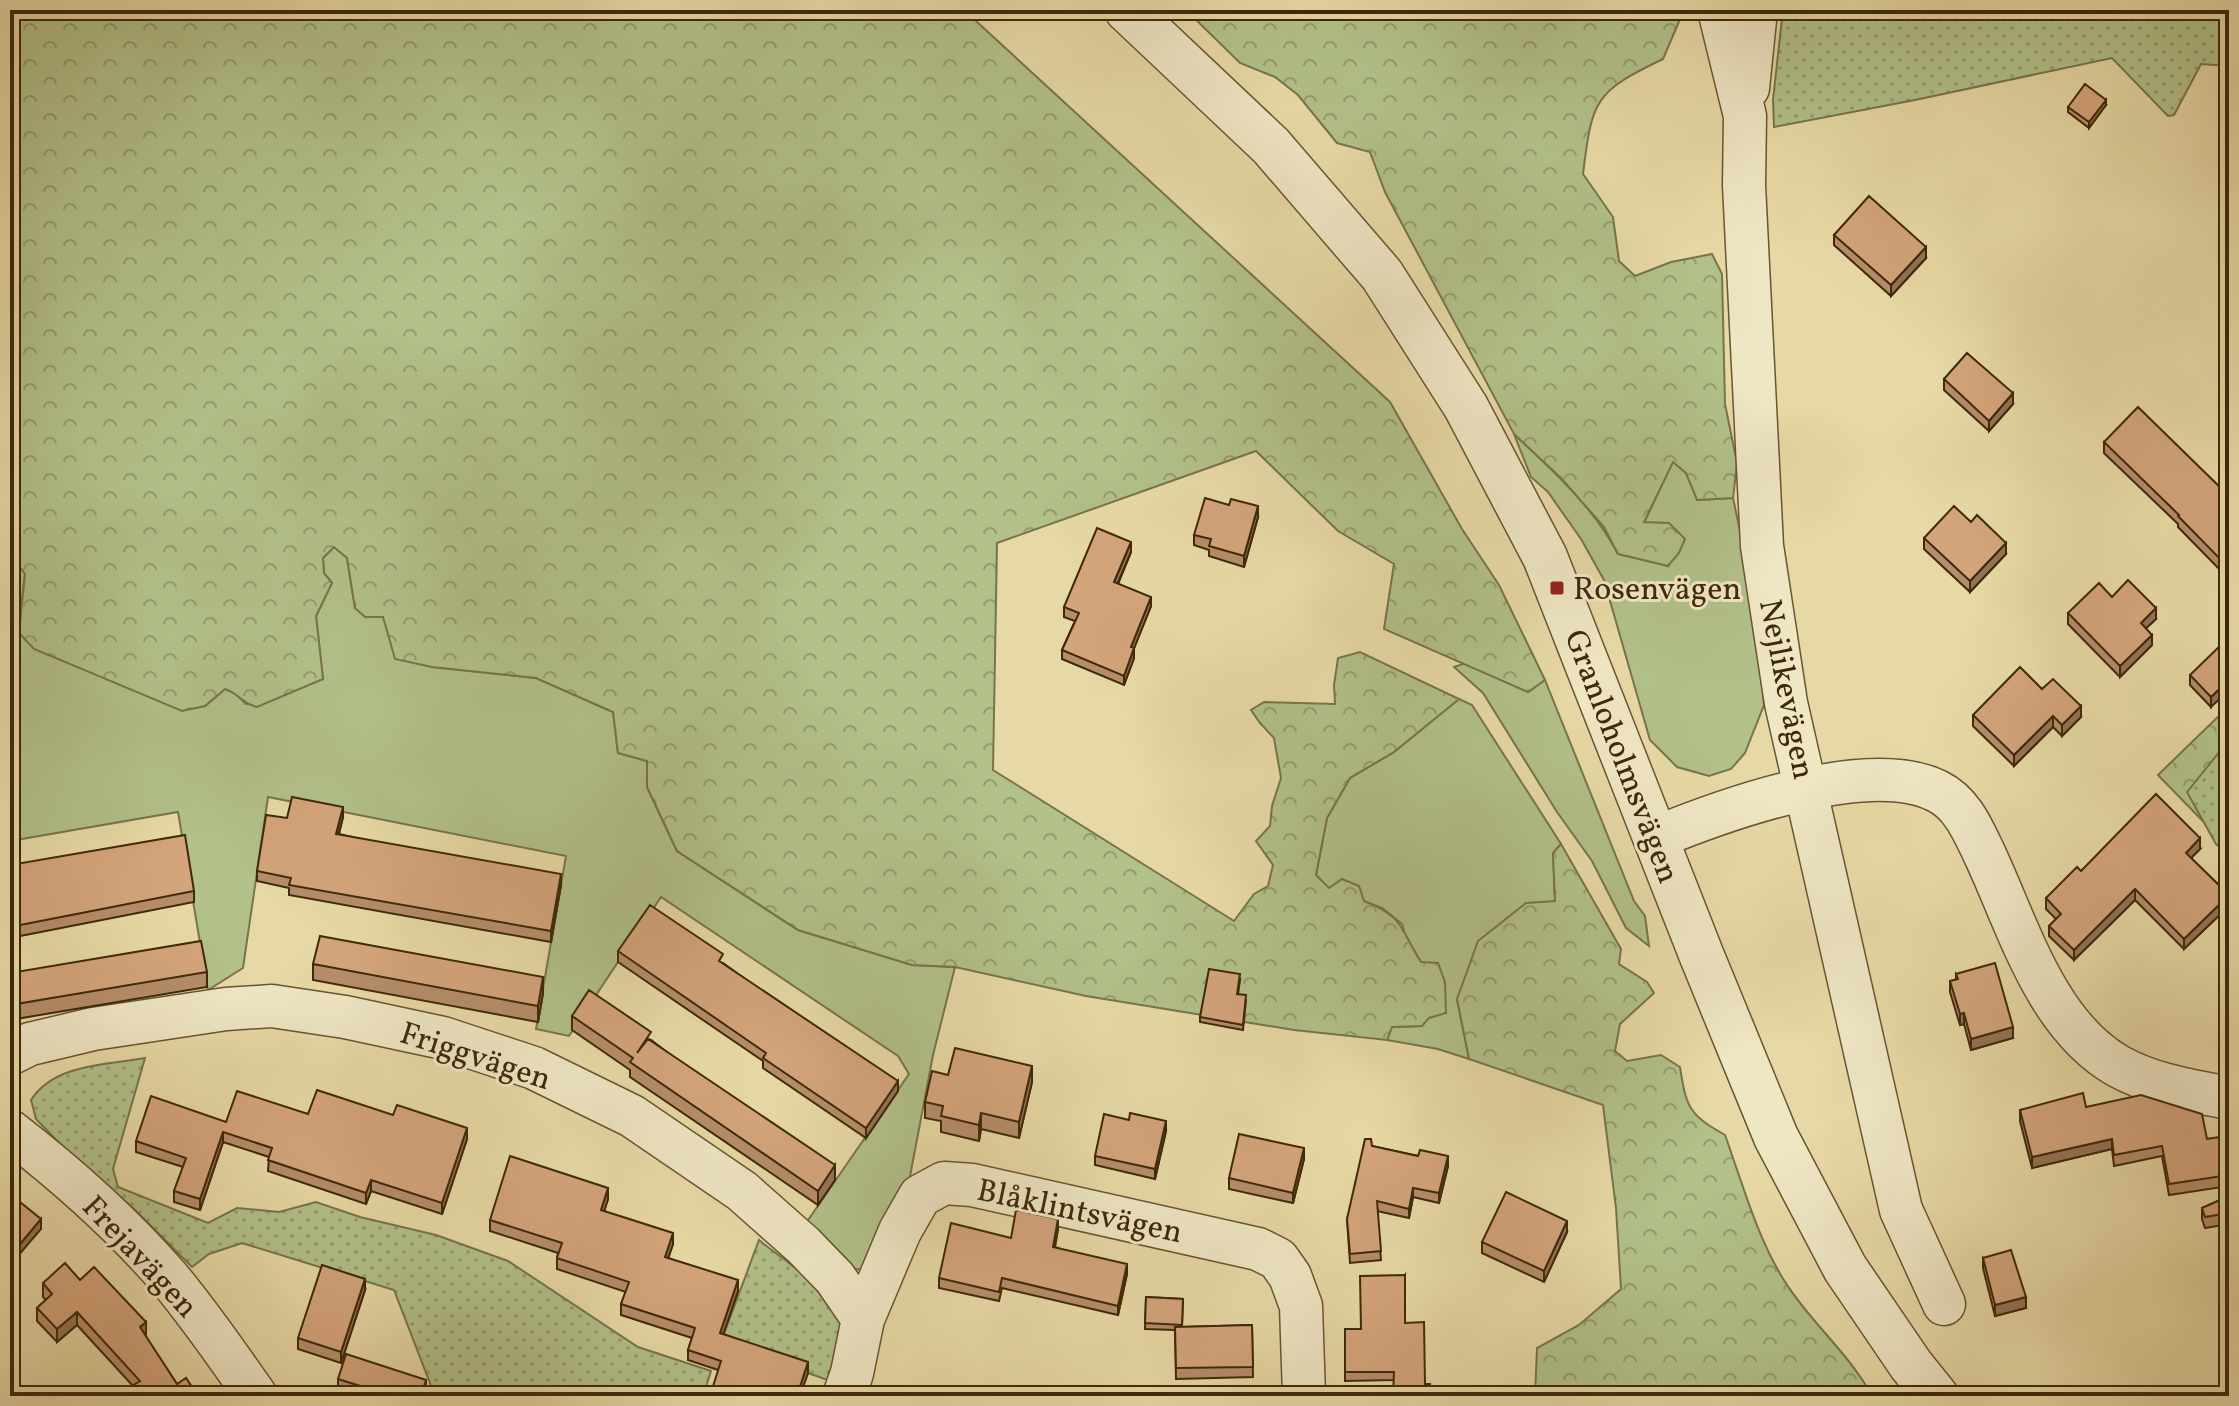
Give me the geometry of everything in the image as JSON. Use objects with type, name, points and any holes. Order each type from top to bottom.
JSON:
[{"type":"street","name":"Granloholmsvägen","points":[[1127,10],[1271,146],[1382,275],[1466,407],[1545,557],[1776,1137],[1819,1222],[1867,1303],[1936,1396]]},
{"type":"street","name":"Nejlikevägen","points":[[1719,10],[1745,116],[1744,185],[1762,546],[1786,703],[1901,1210],[1944,1304]]},
{"type":"street","points":[[1745,116],[1756,10]]},
{"type":"street","points":[[1655,838],[1748,804],[1847,781],[1905,783],[1938,792],[1966,816],[2042,981],[2076,1032],[2118,1066],[2174,1088],[2229,1098]]},
{"type":"street","name":"Friggvägen","points":[[10,1054],[30,1044],[93,1029],[226,1009],[272,1006],[345,1017],[443,1038],[534,1068],[632,1116],[742,1191],[835,1278],[863,1319]]},
{"type":"street","name":"Frejavägen","points":[[10,1131],[104,1211],[168,1277],[256,1396]]},
{"type":"street","name":"Blåklintsvägen","points":[[844,1396],[863,1319],[900,1231],[920,1196],[944,1183],[972,1185],[1172,1229],[1258,1249],[1278,1259],[1290,1276],[1301,1306],[1304,1396]]},
{"type":"green space","points":[[10,10],[964,10],[1390,402],[1462,529],[1499,585],[1545,680],[1528,692],[1384,629],[1394,564],[1338,531],[1256,451],[997,543],[993,770],[1234,921],[1254,894],[1268,886],[1273,865],[1256,841],[1270,826],[1272,806],[1281,778],[1274,738],[1251,710],[1264,702],[1335,704],[1338,658],[1360,652],[1459,699],[1394,752],[1350,778],[1327,818],[1316,875],[1329,888],[1342,879],[1359,886],[1364,901],[1387,912],[1400,925],[1421,962],[1438,963],[1445,982],[1446,1013],[1429,1018],[1422,1026],[1392,1027],[1387,1040],[1294,1030],[1086,996],[955,967],[912,965],[798,930],[677,851],[647,787],[647,761],[618,753],[613,712],[536,678],[432,667],[395,659],[383,617],[365,617],[355,608],[347,558],[334,547],[323,558],[324,573],[332,583],[316,616],[323,679],[257,707],[225,689],[205,706],[182,711],[34,649],[19,633],[25,574],[10,554]]},
{"type":"green space","points":[[1186,10],[1684,10],[1663,59],[1623,80],[1600,101],[1590,129],[1583,174],[1613,217],[1619,261],[1635,276],[1671,262],[1712,254],[1722,274],[1725,404],[1737,463],[1733,498],[1697,500],[1686,473],[1673,462],[1644,522],[1669,523],[1685,539],[1668,566],[1618,554],[1604,527],[1561,478],[1514,434],[1385,192],[1370,152],[1337,143],[1298,95],[1275,77],[1240,63]]},
{"type":"green space","points":[[1783,10],[2229,10],[2229,66],[2201,64],[2174,115],[2168,116],[2112,58],[1774,127],[1773,100]]},
{"type":"green space","points":[[1514,434],[1597,520],[1618,554],[1668,566],[1644,523],[1673,461],[1686,473],[1698,500],[1733,498],[1755,602],[1764,705],[1745,753],[1731,769],[1709,776],[1677,767],[1650,740],[1604,580],[1581,539],[1548,492],[1531,477]]},
{"type":"green space","points":[[334,547],[347,558],[355,608],[383,617],[432,667],[536,678],[613,712],[618,753],[647,761],[647,787],[677,851],[798,930],[912,965],[955,967],[933,1055],[908,1187],[862,1270],[850,1268],[804,1226],[909,1074],[898,1056],[661,897],[569,1036],[536,1029],[566,856],[268,797],[243,968],[208,990],[178,812],[10,841],[10,554],[25,574],[20,616],[205,706],[225,689],[235,693],[246,704],[323,679],[316,616],[332,583],[324,573],[323,558]]},
{"type":"green space","points":[[1466,663],[1528,692],[1545,680],[1634,901],[1645,916],[1649,946],[1626,928],[1592,861],[1557,812],[1483,693],[1454,667]]},
{"type":"green space","points":[[1459,699],[1472,705],[1561,844],[1553,853],[1555,901],[1457,999],[1469,1059],[1438,1049],[1387,1040],[1392,1027],[1422,1026],[1421,962],[1406,938],[1402,924],[1382,908],[1329,889],[1316,875],[1327,818],[1350,778],[1394,752]]},
{"type":"green space","points":[[2229,706],[2229,848],[2158,775]]},
{"type":"green space","points":[[2229,740],[2229,854],[2216,844],[2187,792]]},
{"type":"green space","points":[[1561,844],[1621,949],[1619,964],[1647,982],[1654,993],[1620,1024],[1615,1051],[1627,1061],[1661,1055],[1680,1067],[1684,1092],[1691,1108],[1704,1122],[1725,1135],[1757,1226],[1782,1277],[1871,1394],[1535,1396],[1537,1348],[1579,1325],[1621,1289],[1616,1208],[1603,1105],[1469,1059],[1457,999],[1478,941],[1526,903],[1555,901],[1553,853]]},
{"type":"green space","points":[[145,1058],[113,1169],[118,1187],[208,1223],[237,1208],[279,1212],[316,1202],[360,1217],[436,1235],[508,1261],[638,1347],[711,1371],[703,1396],[435,1396],[394,1290],[242,1243],[209,1254],[192,1267],[36,1119],[31,1100],[53,1079],[67,1073]]},
{"type":"green space","points":[[759,1240],[799,1270],[834,1308],[842,1338],[833,1382],[721,1342]]},
{"type":"building","points":[[2085,84],[2106,100],[2089,122],[2068,107]]},
{"type":"building","points":[[1869,196],[1926,247],[1891,285],[1834,235]]},
{"type":"building","points":[[1967,353],[2013,393],[1989,421],[1944,379]]},
{"type":"building","points":[[2138,407],[2229,496],[2229,555],[2222,561],[2104,442]]},
{"type":"building","points":[[1205,498],[1229,505],[1231,499],[1258,506],[1244,556],[1209,546],[1211,539],[1194,535]]},
{"type":"building","points":[[1954,506],[1971,522],[1977,515],[2006,543],[1970,581],[1924,538]]},
{"type":"building","points":[[1097,528],[1131,542],[1114,582],[1151,597],[1131,647],[1134,648],[1124,676],[1062,650],[1079,613],[1064,607]]},
{"type":"building","points":[[2128,580],[2156,608],[2141,623],[2152,635],[2120,666],[2068,613],[2099,583],[2112,597]]},
{"type":"building","points":[[2223,643],[2229,650],[2229,680],[2211,697],[2190,675]]},
{"type":"building","points":[[2020,667],[2042,689],[2053,679],[2081,706],[2062,725],[2053,716],[2014,755],[1973,715]]},
{"type":"building","points":[[2156,794],[2200,838],[2186,853],[2229,895],[2184,939],[2135,889],[2074,950],[2049,926],[2061,914],[2046,898],[2077,867],[2081,871]]},
{"type":"building","points":[[292,797],[343,807],[336,834],[561,874],[551,931],[289,885],[291,878],[257,871],[266,815],[287,818]]},
{"type":"building","points":[[185,835],[194,891],[10,927],[10,865]]},
{"type":"building","points":[[650,905],[723,954],[719,961],[898,1081],[866,1128],[763,1058],[766,1053],[618,951]]},
{"type":"building","points":[[320,936],[543,977],[538,1006],[313,964]]},
{"type":"building","points":[[201,941],[207,972],[10,1005],[10,973]]},
{"type":"building","points":[[1995,963],[2013,1027],[1971,1039],[1950,981],[1958,979],[1956,974]]},
{"type":"building","points":[[1209,969],[1240,974],[1237,994],[1246,995],[1243,1025],[1200,1017]]},
{"type":"building","points":[[589,990],[651,1032],[637,1053],[648,1039],[835,1165],[818,1191],[630,1062],[633,1058],[572,1016]]},
{"type":"building","points":[[955,1048],[1032,1066],[1019,1122],[981,1113],[979,1125],[941,1116],[943,1106],[925,1102],[932,1071],[948,1075]]},
{"type":"building","points":[[317,1090],[393,1115],[397,1105],[467,1128],[442,1203],[371,1180],[366,1193],[268,1160],[272,1148],[223,1132],[200,1199],[174,1191],[186,1158],[136,1141],[151,1096],[226,1122],[237,1091],[308,1114]]},
{"type":"building","points":[[2083,1093],[2086,1107],[2141,1095],[2202,1114],[2207,1139],[2229,1136],[2229,1175],[2169,1184],[2162,1146],[2114,1155],[2112,1139],[2032,1157],[2020,1110]]},
{"type":"building","points":[[1130,1113],[1166,1121],[1155,1169],[1095,1156],[1104,1114],[1129,1120]]},
{"type":"building","points":[[1239,1134],[1304,1148],[1293,1193],[1229,1178]]},
{"type":"building","points":[[1365,1139],[1371,1139],[1372,1146],[1418,1156],[1420,1150],[1448,1156],[1439,1193],[1413,1188],[1409,1209],[1377,1201],[1381,1251],[1350,1254],[1347,1219]]},
{"type":"building","points":[[510,1156],[608,1188],[601,1210],[673,1233],[665,1257],[738,1280],[720,1333],[808,1362],[797,1396],[710,1396],[721,1361],[688,1350],[695,1328],[621,1304],[629,1282],[557,1258],[562,1243],[490,1220]]},
{"type":"building","points":[[1506,1192],[1567,1221],[1544,1271],[1482,1242]]},
{"type":"building","points":[[10,1194],[41,1219],[11,1255],[10,1254]]},
{"type":"building","points":[[2229,1196],[2229,1213],[2205,1217],[2202,1208]]},
{"type":"building","points":[[1016,1210],[1058,1219],[1053,1247],[1127,1264],[1118,1306],[1002,1278],[999,1292],[939,1278],[951,1223],[1011,1238]]},
{"type":"building","points":[[2011,1250],[2026,1297],[1995,1305],[1983,1258]]},
{"type":"building","points":[[65,1263],[80,1280],[94,1267],[146,1322],[140,1327],[177,1384],[186,1378],[198,1396],[116,1396],[140,1381],[77,1312],[57,1329],[37,1308],[52,1294],[43,1283]]},
{"type":"building","points":[[322,1265],[365,1279],[341,1352],[298,1338]]},
{"type":"building","points":[[1405,1275],[1405,1323],[1424,1322],[1425,1384],[1430,1384],[1429,1396],[1393,1396],[1394,1372],[1345,1372],[1345,1329],[1361,1329],[1360,1276]]},
{"type":"building","points":[[1146,1297],[1183,1299],[1182,1325],[1145,1323]]},
{"type":"building","points":[[1252,1325],[1253,1367],[1176,1368],[1175,1327]]},
{"type":"building","points":[[346,1354],[426,1380],[421,1396],[371,1396],[373,1390],[338,1379]]},
{"type":"place","name":"Rosenvägen","points":[[1557,588]]}]
